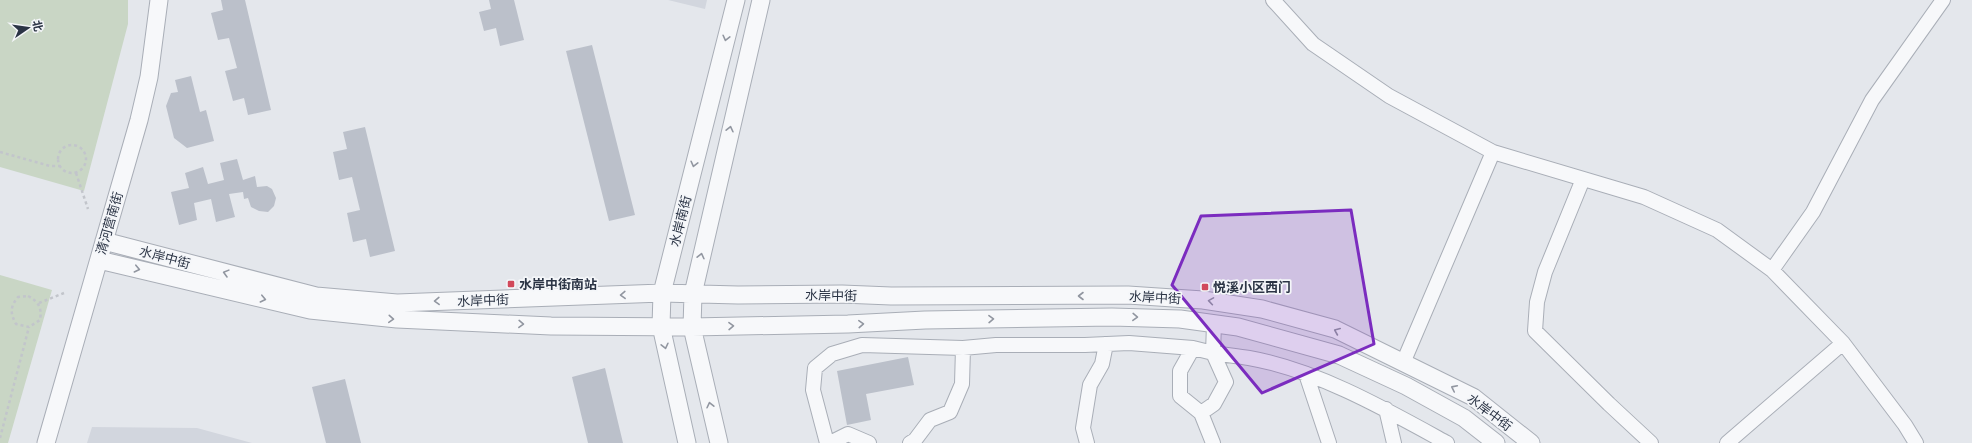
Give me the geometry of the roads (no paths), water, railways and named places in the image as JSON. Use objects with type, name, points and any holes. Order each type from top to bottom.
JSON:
[{"type":"street","name":"清河营南街","points":[[46,443],[139,120],[149,77],[159,0]]},
{"type":"street","name":"水岸南街","points":[[687,443],[661,326],[662,293],[736,0]]},
{"type":"street","points":[[719,443],[692,327],[693,294],[761,0]]},
{"type":"street","points":[[1273,0],[1313,44],[1382,92],[1493,152],[1644,197],[1717,230],[1772,270],[1843,343],[1905,425],[1916,443]]},
{"type":"street","points":[[1772,270],[1813,212],[1872,100],[1943,0]]},
{"type":"street","points":[[1403,363],[1493,152]]},
{"type":"street","points":[[1583,179],[1545,272],[1537,302],[1535,331],[1608,404],[1651,443]]},
{"type":"street","name":"水岸中街","points":[[104,241],[316,296],[357,301],[398,303],[662,293],[842,294],[891,296],[1128,295],[1203,300],[1262,309],[1335,329],[1473,397],[1531,443]]},
{"type":"street","name":"水岸中街","points":[[98,260],[310,310],[357,316],[551,326],[692,327],[848,324],[925,320],[1112,317],[1180,319],[1238,327],[1339,355],[1406,386],[1464,418],[1496,443]]},
{"type":"street","points":[[1201,414],[1214,404],[1226,382],[1213,354],[1214,324]]},
{"type":"street","points":[[869,443],[848,434],[828,443],[814,390],[814,376],[815,368],[832,354],[862,345],[964,348],[996,345],[1129,343],[1193,348],[1213,354],[1250,358],[1306,374],[1386,409],[1447,443]]},
{"type":"street","points":[[1727,443],[1843,343]]},
{"type":"street","points":[[1087,443],[1083,428],[1090,385],[1102,364],[1106,344]]},
{"type":"street","points":[[910,443],[915,440],[930,420],[950,412],[962,384],[964,348]]},
{"type":"street","points":[[1193,348],[1180,371],[1180,396],[1201,414],[1212,443]]},
{"type":"street","points":[[1306,374],[1329,443]]},
{"type":"street","points":[[1386,409],[1394,443]]},
{"type":"place","name":"水岸中街南站","points":[[511,284]]},
{"type":"place","name":"悦溪小区西门","points":[[1205,287]]}]
